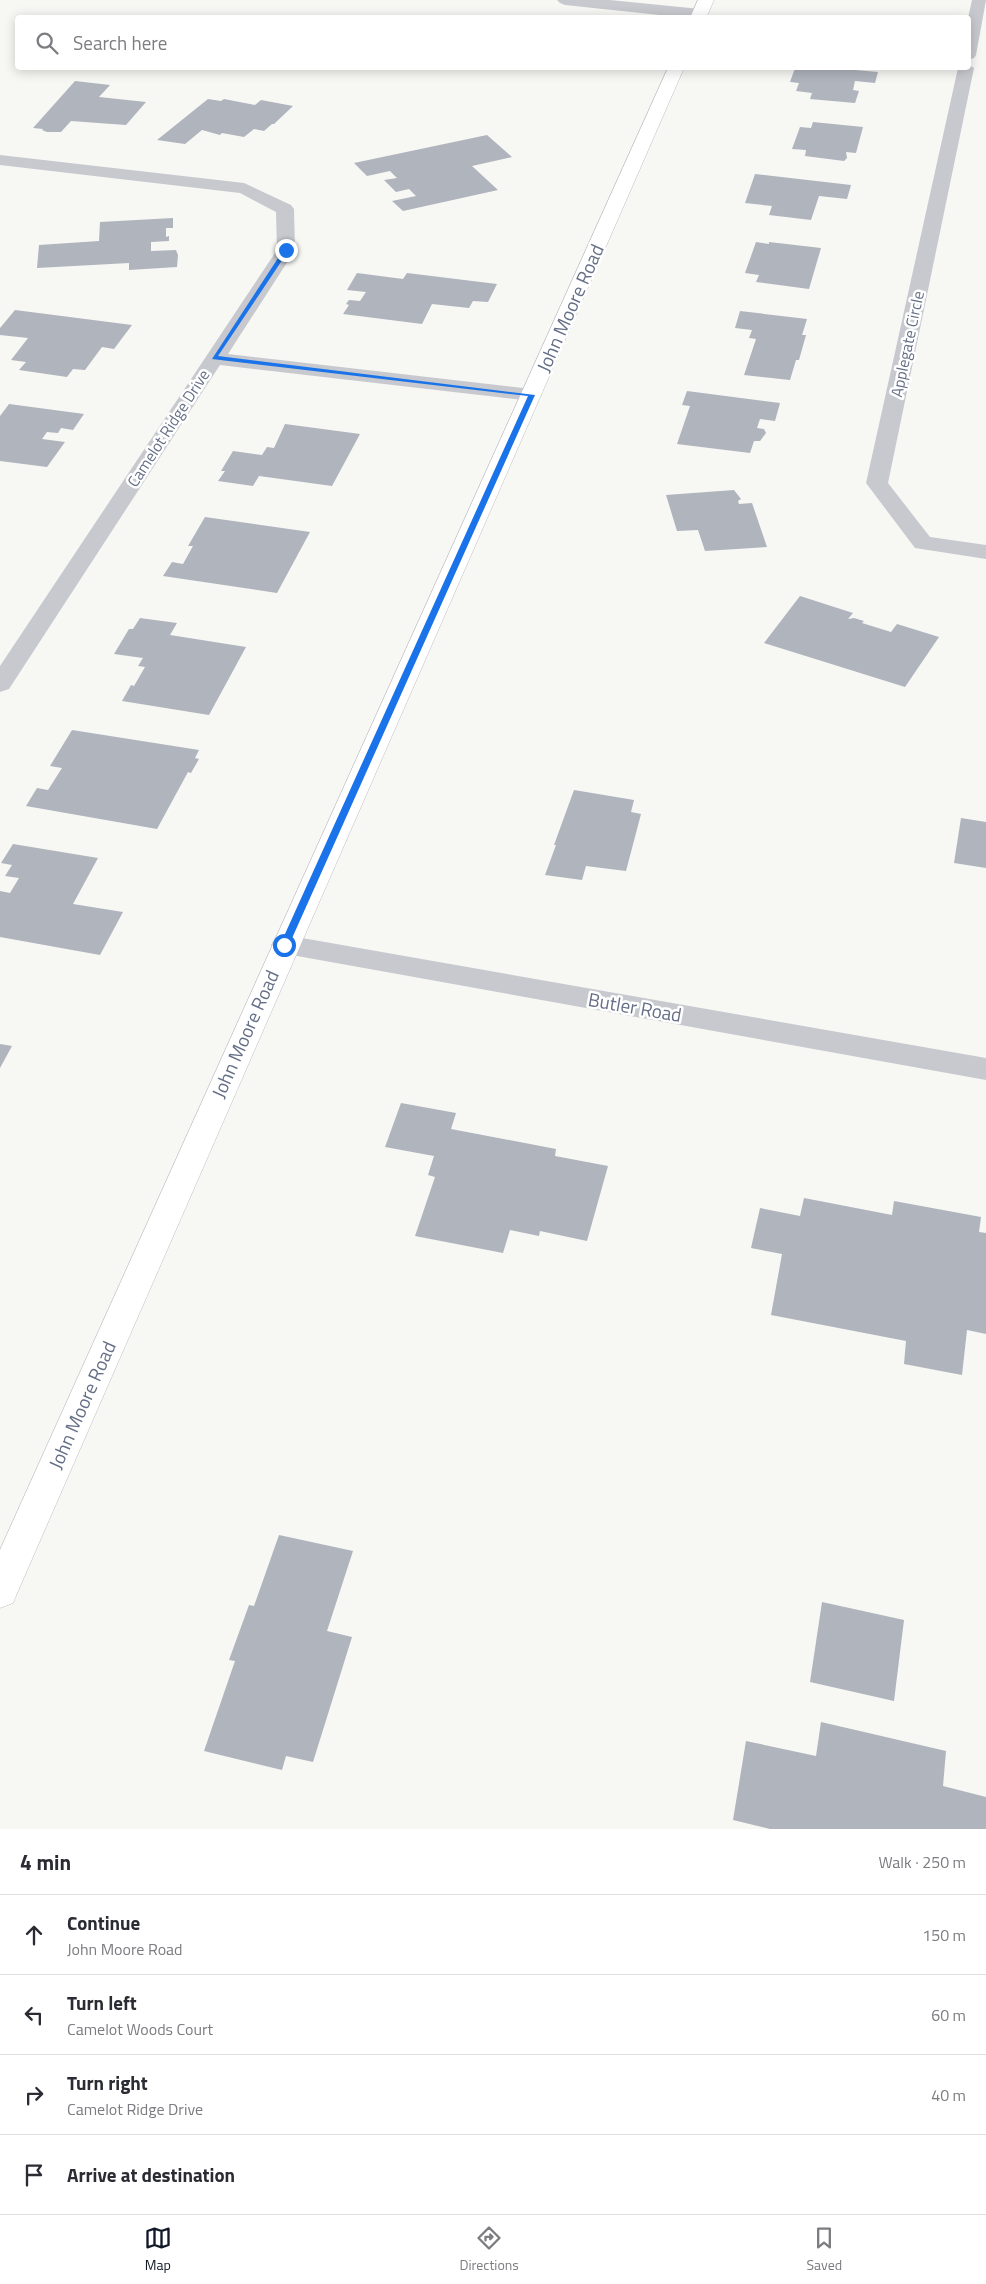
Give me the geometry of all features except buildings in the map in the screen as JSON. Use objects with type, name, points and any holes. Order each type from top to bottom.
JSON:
[{"type":"street","points":[[565,0],[702,10]]},
{"type":"street","points":[[971,41],[980,0]]},
{"type":"street","name":"John Moore Road","points":[[0,1591],[284,945],[532,395],[675,70]]},
{"type":"street","name":"Applegate Circle","points":[[966,70],[876,483],[923,543],[986,552]]},
{"type":"street","name":"Camelot Ridge Drive","points":[[0,160],[244,188],[285,209],[286,250],[0,684]]},
{"type":"street","points":[[214,358],[532,395]]},
{"type":"street","name":"Butler Road","points":[[284,945],[986,1069]]},
{"type":"route","points":[[284,945],[532,395],[214,358],[286,250]]}]
